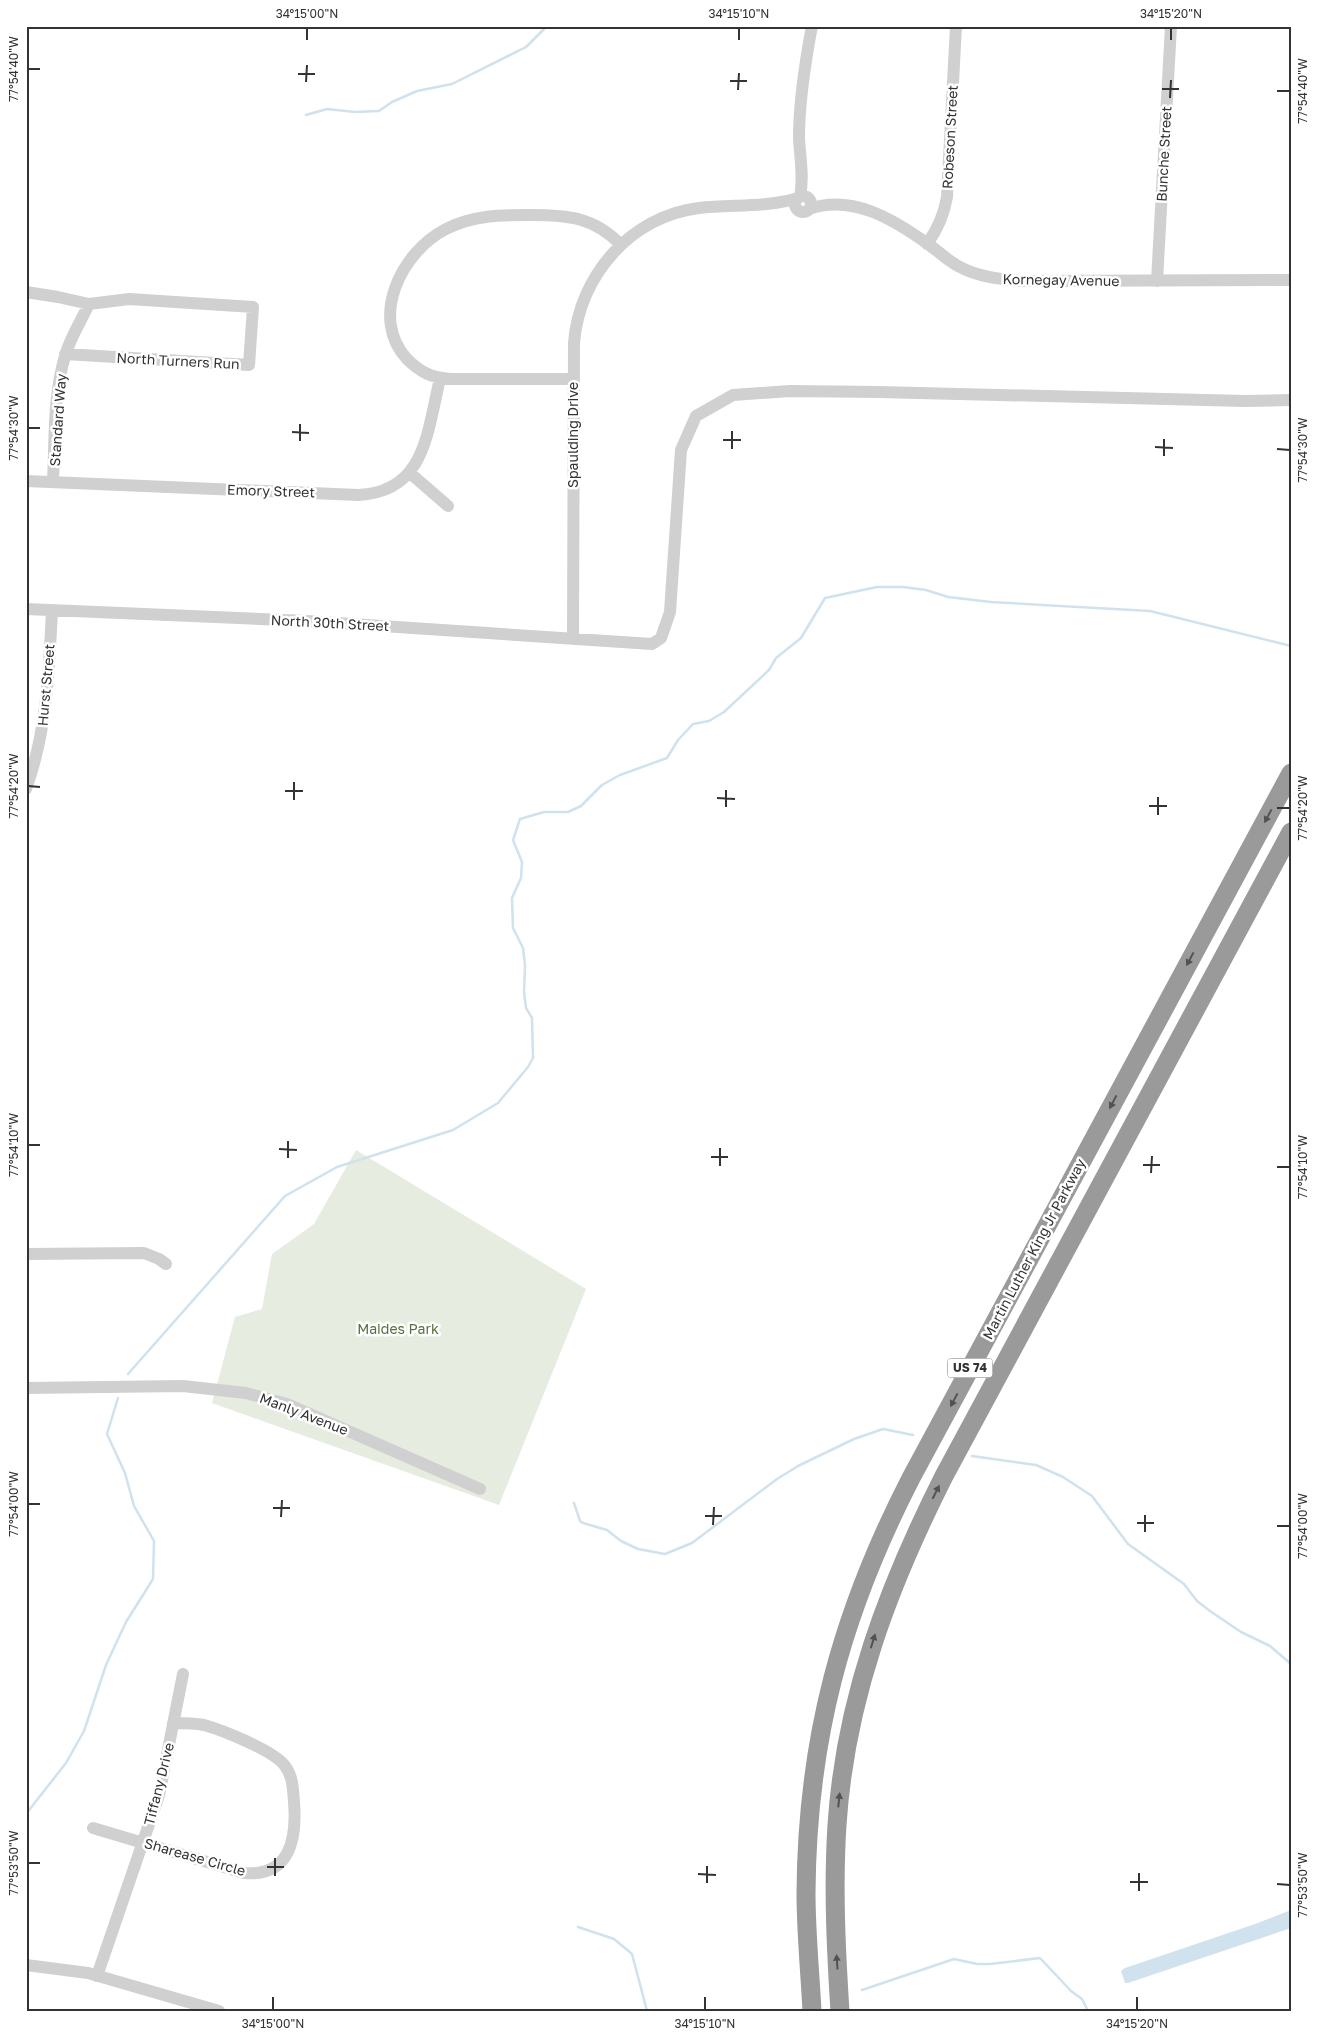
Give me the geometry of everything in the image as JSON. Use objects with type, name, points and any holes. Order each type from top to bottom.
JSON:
[{"type":"highway","name":"Martin Luther King Jr Parkway","points":[[812,2011],[806,1895],[811,1794],[817,1750],[830,1684],[859,1593],[882,1536],[911,1478],[1291,774]]},
{"type":"highway","name":"Martin Luther King Jr Parkway","points":[[840,2011],[834,1896],[840,1785],[860,1682],[883,1609],[910,1546],[944,1476],[1291,832]]},
{"type":"street","points":[[806,202],[802,184],[799,138],[802,86],[812,26]]},
{"type":"street","name":"Robeson Street","points":[[927,244],[938,228],[947,197],[956,26]]},
{"type":"street","name":"Bunche Street","points":[[1157,281],[1171,26]]},
{"type":"street","name":"Kornegay Avenue","points":[[621,245],[648,224],[677,213],[698,208],[806,202],[847,205],[875,212],[896,223],[959,267],[996,279],[1021,281],[1291,280]]},
{"type":"street","points":[[573,379],[440,379],[426,374],[409,361],[396,345],[390,325],[392,298],[398,279],[412,258],[434,237],[460,222],[473,218],[506,215],[564,216],[584,220],[599,226],[621,245]]},
{"type":"street","name":"Spaulding Drive","points":[[573,639],[573,379],[575,329],[581,308],[600,269],[621,245]]},
{"type":"street","points":[[26,292],[89,304]]},
{"type":"street","name":"North Turners Run","points":[[65,354],[249,365],[253,307],[129,299],[89,304]]},
{"type":"street","name":"Standard Way","points":[[53,482],[59,386],[65,354],[89,304]]},
{"type":"street","name":"Emory Street","points":[[26,481],[358,495],[378,493],[393,487],[410,473],[423,446],[440,379]]},
{"type":"street","name":"North 30th Street","points":[[26,609],[307,621],[652,644],[661,638],[670,612],[681,450],[696,416],[733,395],[790,391],[1245,401],[1291,400]]},
{"type":"street","points":[[410,473],[448,506]]},
{"type":"street","name":"Hurst Street","points":[[26,789],[38,750],[44,721],[52,610]]},
{"type":"street","points":[[26,1254],[144,1253],[159,1258],[166,1264]]},
{"type":"street","name":"Manly Avenue","points":[[26,1388],[183,1386],[246,1393],[287,1404],[480,1489]]},
{"type":"street","name":"Tiffany Drive","points":[[97,1976],[159,1795],[183,1674]]},
{"type":"street","name":"Sharease Circle","points":[[93,1828],[244,1873],[253,1874],[267,1871],[287,1856],[292,1842],[294,1816],[292,1786],[288,1770],[280,1760],[270,1753],[215,1729],[197,1724],[173,1722]]},
{"type":"street","points":[[26,1965],[70,1970],[97,1976],[220,2011]]},
{"type":"green space","name":"Maides Park","points":[[356,1150],[586,1289],[499,1505],[212,1403],[235,1317],[262,1309],[272,1254],[314,1224]]},
{"type":"water","points":[[1291,1910],[1291,1928],[1125,1983],[1121,1971],[1125,1968]]},
{"type":"waterway","points":[[306,115],[327,109],[355,112],[379,111],[392,102],[417,91],[452,84],[526,47],[547,26]]},
{"type":"waterway","points":[[128,1374],[285,1196],[337,1167],[453,1130],[498,1103],[528,1067],[533,1058],[532,1018],[526,1008],[524,992],[525,965],[523,948],[513,928],[512,898],[521,878],[522,862],[513,840],[520,819],[544,812],[568,812],[581,806],[602,785],[620,775],[667,758],[678,740],[693,724],[709,721],[724,712],[769,670],[776,658],[801,638],[825,598],[877,587],[903,587],[926,590],[948,597],[991,602],[1150,611],[1291,646]]},
{"type":"waterway","points":[[26,1814],[66,1763],[84,1731],[106,1665],[126,1622],[153,1579],[154,1541],[134,1506],[125,1473],[107,1434],[118,1398]]},
{"type":"waterway","points":[[574,1503],[580,1521],[583,1523],[607,1530],[621,1541],[638,1549],[665,1554],[692,1543],[777,1479],[798,1466],[854,1439],[883,1429],[913,1435]]},
{"type":"waterway","points":[[972,1456],[1036,1465],[1063,1477],[1092,1496],[1128,1544],[1184,1584],[1197,1601],[1241,1632],[1270,1646],[1291,1664]]},
{"type":"waterway","points":[[578,1927],[614,1939],[632,1954],[647,2011]]},
{"type":"waterway","points":[[862,1990],[954,1959],[977,1964],[990,1964],[1040,1958],[1071,1991],[1082,1999],[1088,2011]]}]
